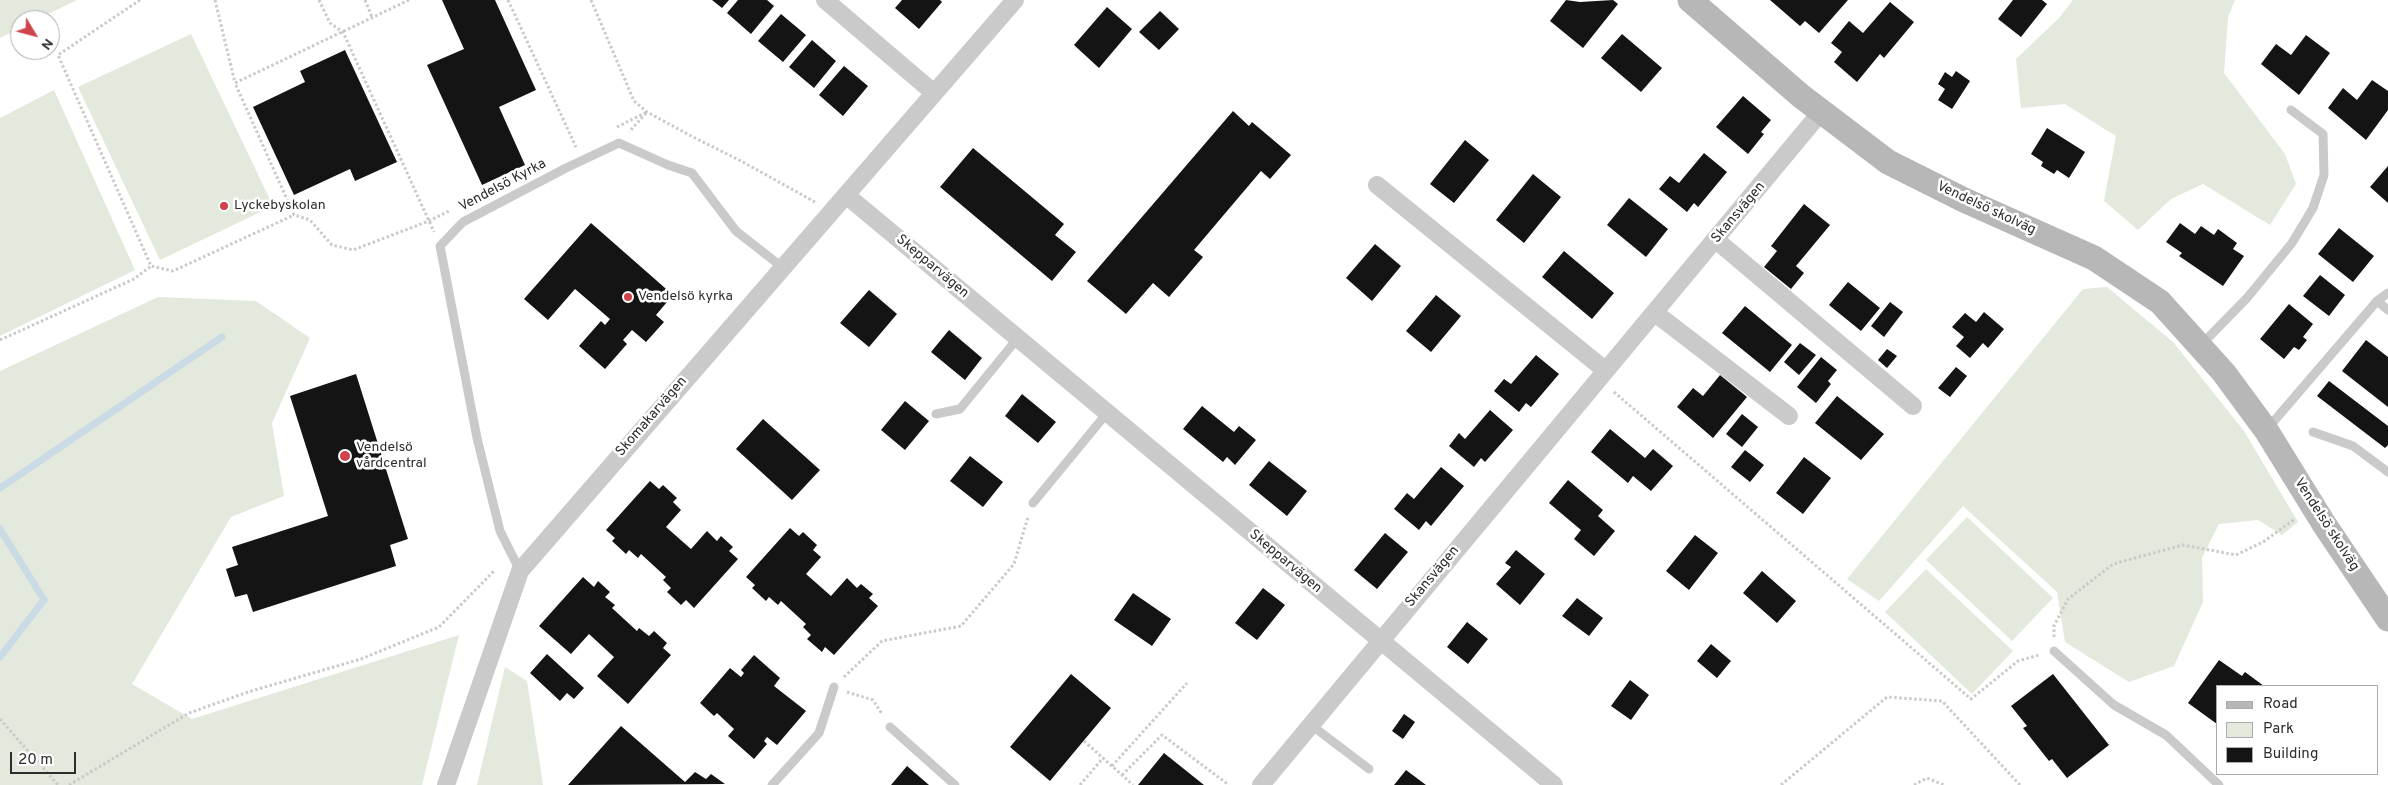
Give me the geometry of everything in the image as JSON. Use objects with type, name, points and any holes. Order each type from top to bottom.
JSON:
[{"type":"street","points":[[825,0],[934,93]]},
{"type":"street","name":"Skomakarvägen","points":[[446,785],[520,571],[1015,0]]},
{"type":"street","name":"Vendelsö skolväg","points":[[1690,0],[1821,112],[1888,162],[1964,200],[2094,258],[2160,302],[2224,373],[2266,430],[2313,506],[2388,619]]},
{"type":"street","name":"Skansvägen","points":[[1261,785],[1821,112]]},
{"type":"street","points":[[1377,185],[1602,374]]},
{"type":"street","name":"Skepparvägen","points":[[846,195],[1554,785]]},
{"type":"street","points":[[1716,240],[1913,406]]},
{"type":"street","points":[[1655,313],[1789,416]]},
{"type":"lane","points":[[2200,346],[2247,298],[2292,243],[2313,208],[2324,175],[2323,134],[2291,110]]},
{"type":"lane","name":"Vendelsö Kyrka","points":[[440,246],[463,222],[566,168],[619,143],[668,165],[692,173],[736,231],[782,267]]},
{"type":"lane","points":[[440,246],[479,448],[500,531],[520,571]]},
{"type":"lane","points":[[2266,430],[2377,301],[2388,294]]},
{"type":"lane","points":[[2377,301],[2388,310]]},
{"type":"lane","points":[[936,414],[960,409],[1017,339]]},
{"type":"lane","points":[[1033,503],[1107,413]]},
{"type":"lane","points":[[2313,432],[2353,446],[2388,472]]},
{"type":"lane","points":[[2054,651],[2114,706],[2166,734],[2219,785]]},
{"type":"lane","points":[[772,785],[819,733],[834,687]]},
{"type":"lane","points":[[1311,725],[1368,769]]},
{"type":"lane","points":[[890,727],[955,785]]},
{"type":"path","points":[[140,0],[58,55],[151,266]]},
{"type":"path","points":[[215,0],[234,83],[294,215]]},
{"type":"path","points":[[319,0],[330,23],[343,32],[440,246]]},
{"type":"path","points":[[364,0],[372,18]]},
{"type":"path","points":[[234,83],[409,0]]},
{"type":"path","points":[[508,0],[576,148]]},
{"type":"path","points":[[591,0],[634,101],[647,112],[749,165],[831,212]]},
{"type":"path","points":[[151,266],[173,271],[294,215],[310,220],[332,245],[353,250],[429,221]]},
{"type":"path","points":[[0,340],[134,279],[151,266]]},
{"type":"path","points":[[1602,374],[1971,699],[2018,661],[2054,651],[2054,626],[2068,600],[2113,564],[2184,545],[2236,555],[2263,542],[2313,506]]},
{"type":"path","points":[[890,727],[873,700],[834,687],[882,641],[961,626],[1014,564],[1033,503]]},
{"type":"path","points":[[68,785],[189,714],[248,692],[361,660],[439,627],[494,571]]},
{"type":"path","points":[[1112,766],[1187,684]]},
{"type":"path","points":[[1780,785],[1887,697],[1942,702],[2020,785]]},
{"type":"path","points":[[0,719],[58,785]]},
{"type":"path","points":[[1122,775],[1162,735],[1229,785]]},
{"type":"path","points":[[1084,740],[1133,785]]},
{"type":"path","points":[[1080,785],[1103,758]]},
{"type":"path","points":[[1914,785],[1927,778],[1944,785]]},
{"type":"green space","points":[[0,0],[77,0],[56,10],[10,10],[10,33],[0,38]]},
{"type":"green space","points":[[2073,0],[2235,0],[2228,17],[2224,73],[2285,154],[2296,184],[2270,225],[2203,184],[2171,199],[2138,230],[2104,201],[2116,136],[2065,104],[2021,108],[2016,59],[2059,18]]},
{"type":"green space","points":[[191,34],[273,206],[160,260],[78,87]]},
{"type":"green space","points":[[54,90],[135,270],[0,336],[0,118]]},
{"type":"green space","points":[[2107,287],[2173,342],[2244,431],[2298,522],[2282,535],[2258,520],[2219,524],[2202,558],[2203,602],[2174,666],[2129,682],[2065,642],[2057,592],[1963,506],[1879,601],[1847,579],[2083,289]]},
{"type":"green space","points":[[158,297],[256,301],[310,338],[272,423],[284,496],[231,517],[132,684],[192,719],[459,635],[422,785],[0,785],[0,371]]},
{"type":"green space","points":[[1967,517],[2053,598],[2012,641],[1926,560]]},
{"type":"green space","points":[[1926,569],[2013,651],[1972,694],[1885,612]]},
{"type":"green space","points":[[505,667],[527,681],[543,785],[477,785]]},
{"type":"building","points":[[442,0],[495,0],[536,90],[499,107],[525,165],[482,185],[427,65],[464,49]]},
{"type":"building","points":[[712,0],[729,0],[722,8]]},
{"type":"building","points":[[738,0],[767,0],[774,6],[751,34],[727,13]]},
{"type":"building","points":[[902,0],[940,0],[942,2],[919,29],[895,8]]},
{"type":"building","points":[[1566,0],[1580,2],[1613,0],[1618,4],[1583,48],[1550,21]]},
{"type":"building","points":[[1770,0],[1848,0],[1819,33],[1805,21],[1800,26]]},
{"type":"building","points":[[2013,0],[2042,0],[2047,4],[2021,37],[1998,19]]},
{"type":"building","points":[[1890,2],[1914,22],[1884,58],[1880,54],[1857,82],[1834,62],[1842,52],[1831,43],[1849,21],[1863,33]]},
{"type":"building","points":[[1107,7],[1132,29],[1099,68],[1074,45]]},
{"type":"building","points":[[1160,11],[1179,29],[1159,50],[1139,32]]},
{"type":"building","points":[[781,14],[806,35],[783,62],[758,41]]},
{"type":"building","points":[[1622,34],[1662,68],[1641,92],[1601,58]]},
{"type":"building","points":[[2306,35],[2330,53],[2299,95],[2261,64],[2276,44],[2291,55]]},
{"type":"building","points":[[812,40],[836,61],[814,88],[789,67]]},
{"type":"building","points":[[345,50],[397,162],[355,181],[350,169],[294,195],[253,107],[305,82],[300,71]]},
{"type":"building","points":[[844,66],[868,86],[843,116],[819,95]]},
{"type":"building","points":[[1956,71],[1970,81],[1952,109],[1938,100],[1945,89],[1938,84],[1945,72],[1952,77]]},
{"type":"building","points":[[2372,80],[2388,91],[2388,110],[2366,140],[2328,108],[2343,88],[2357,100]]},
{"type":"building","points":[[1743,96],[1771,120],[1761,132],[1764,134],[1748,154],[1716,127]]},
{"type":"building","points":[[1233,111],[1249,126],[1252,122],[1291,155],[1270,179],[1261,171],[1194,250],[1203,257],[1169,297],[1153,283],[1126,314],[1087,281]]},
{"type":"building","points":[[2047,128],[2085,152],[2069,178],[2057,170],[2054,174],[2041,166],[2043,162],[2031,154]]},
{"type":"building","points":[[1465,140],[1489,160],[1454,203],[1430,184]]},
{"type":"building","points":[[973,148],[1064,224],[1055,235],[1076,252],[1052,281],[940,187]]},
{"type":"building","points":[[1704,153],[1727,172],[1698,207],[1694,203],[1687,212],[1659,189],[1670,176],[1679,183]]},
{"type":"building","points":[[2388,166],[2388,203],[2370,187]]},
{"type":"building","points":[[1533,174],[1561,197],[1524,243],[1496,220]]},
{"type":"building","points":[[1629,198],[1668,229],[1646,257],[1607,225]]},
{"type":"building","points":[[1804,204],[1830,225],[1796,266],[1804,273],[1791,289],[1764,267],[1777,251],[1771,246]]},
{"type":"building","name":"Vendelsö kyrka","points":[[591,223],[673,295],[656,315],[664,322],[646,342],[632,330],[623,340],[627,344],[605,369],[579,346],[601,321],[605,325],[610,319],[575,289],[548,320],[524,299]]},
{"type":"building","points":[[2180,223],[2195,234],[2201,226],[2214,235],[2218,229],[2237,243],[2233,249],[2244,256],[2223,286],[2179,256],[2182,253],[2166,242]]},
{"type":"building","points":[[2339,228],[2374,256],[2353,282],[2318,254]]},
{"type":"building","points":[[1375,244],[1401,266],[1372,301],[1346,278]]},
{"type":"building","points":[[1564,251],[1614,293],[1592,319],[1542,277]]},
{"type":"building","points":[[2320,275],[2345,295],[2329,316],[2303,296]]},
{"type":"building","points":[[1848,282],[1880,308],[1861,331],[1829,305]]},
{"type":"building","points":[[869,290],[897,314],[869,347],[840,323]]},
{"type":"building","points":[[1436,295],[1461,316],[1431,352],[1406,331]]},
{"type":"building","points":[[1890,302],[1903,312],[1884,337],[1871,326]]},
{"type":"building","points":[[2289,304],[2313,324],[2303,337],[2307,340],[2299,350],[2294,347],[2284,359],[2260,339]]},
{"type":"building","points":[[1745,306],[1792,345],[1770,372],[1722,333]]},
{"type":"building","points":[[1984,312],[2004,329],[1988,348],[1983,343],[1970,358],[1956,346],[1964,337],[1952,327],[1965,313],[1976,322]]},
{"type":"building","points":[[949,330],[982,358],[965,380],[931,352]]},
{"type":"building","points":[[2366,340],[2388,357],[2388,407],[2342,371]]},
{"type":"building","points":[[1800,343],[1816,355],[1799,375],[1784,362]]},
{"type":"building","points":[[1887,349],[1897,356],[1887,368],[1878,360]]},
{"type":"building","points":[[1536,355],[1559,374],[1531,407],[1526,403],[1519,412],[1494,391],[1504,379],[1511,384]]},
{"type":"building","points":[[1821,357],[1837,370],[1828,381],[1831,384],[1816,403],[1797,387]]},
{"type":"building","points":[[1956,367],[1967,376],[1950,397],[1938,388]]},
{"type":"building","name":"Vendelsö vårdcentral","points":[[356,374],[408,539],[390,545],[396,566],[253,612],[247,594],[235,597],[226,569],[238,565],[232,547],[328,516],[290,396]]},
{"type":"building","points":[[1720,375],[1747,397],[1713,438],[1677,407],[1693,388],[1703,396]]},
{"type":"building","points":[[2329,381],[2388,426],[2388,445],[2385,448],[2317,396]]},
{"type":"building","points":[[1022,394],[1056,422],[1038,443],[1005,416]]},
{"type":"building","points":[[1837,396],[1884,434],[1861,460],[1815,423]]},
{"type":"building","points":[[905,401],[929,421],[905,450],[881,430]]},
{"type":"building","points":[[1202,406],[1234,432],[1239,426],[1256,440],[1235,465],[1227,457],[1223,462],[1183,429]]},
{"type":"building","points":[[1490,410],[1513,430],[1485,462],[1481,458],[1474,467],[1449,446],[1459,433],[1465,439]]},
{"type":"building","points":[[1742,414],[1758,427],[1742,447],[1726,434]]},
{"type":"building","points":[[763,419],[820,470],[792,500],[736,449]]},
{"type":"building","points":[[1610,429],[1645,458],[1653,449],[1673,466],[1651,491],[1633,476],[1628,483],[1591,452]]},
{"type":"building","points":[[1745,450],[1764,465],[1750,482],[1731,467]]},
{"type":"building","points":[[970,456],[1003,482],[983,507],[950,481]]},
{"type":"building","points":[[1804,457],[1831,478],[1803,514],[1776,493]]},
{"type":"building","points":[[1269,461],[1307,491],[1287,516],[1249,485]]},
{"type":"building","points":[[1441,467],[1464,486],[1431,526],[1426,521],[1419,530],[1394,509],[1407,493],[1414,499]]},
{"type":"building","points":[[1568,480],[1603,510],[1598,516],[1615,531],[1594,556],[1574,539],[1581,530],[1549,503]]},
{"type":"building","points":[[650,481],[659,489],[663,485],[677,498],[673,502],[681,510],[666,527],[691,549],[707,531],[717,541],[721,536],[733,547],[729,551],[738,559],[694,608],[686,600],[681,605],[667,592],[671,588],[663,580],[666,577],[641,554],[638,558],[629,550],[626,554],[612,541],[615,538],[606,530]]},
{"type":"building","points":[[790,528],[799,536],[803,532],[817,545],[813,550],[821,557],[806,574],[831,596],[847,578],[857,588],[861,584],[873,594],[869,598],[878,606],[834,655],[825,647],[822,652],[807,639],[811,635],[803,627],[806,624],[781,601],[778,605],[769,597],[766,601],[752,588],[755,585],[746,577]]},
{"type":"building","points":[[1385,533],[1408,552],[1377,589],[1354,570]]},
{"type":"building","points":[[1695,535],[1718,553],[1689,590],[1666,571]]},
{"type":"building","points":[[1516,550],[1545,574],[1520,605],[1496,584],[1511,567],[1505,563]]},
{"type":"building","points":[[1762,571],[1796,601],[1777,623],[1743,593]]},
{"type":"building","points":[[583,577],[594,587],[598,581],[610,592],[605,597],[615,605],[612,608],[637,631],[639,628],[649,636],[654,631],[667,643],[663,648],[671,655],[628,704],[597,676],[614,657],[589,634],[571,654],[539,626]]},
{"type":"building","points":[[1263,588],[1285,605],[1257,640],[1235,623]]},
{"type":"building","points":[[1133,593],[1171,619],[1152,646],[1114,620]]},
{"type":"building","points":[[1577,598],[1603,618],[1589,636],[1562,616]]},
{"type":"building","points":[[1467,622],[1488,639],[1468,664],[1447,647]]},
{"type":"building","points":[[1711,644],[1731,661],[1717,678],[1697,661]]},
{"type":"building","points":[[547,654],[584,688],[574,699],[567,693],[560,701],[530,673]]},
{"type":"building","points":[[754,655],[780,678],[774,686],[806,711],[777,745],[767,737],[764,741],[767,744],[754,759],[728,736],[734,729],[717,713],[714,716],[700,703],[730,668],[741,677],[744,673],[741,670]]},
{"type":"building","points":[[2219,660],[2242,676],[2245,672],[2263,685],[2216,685],[2216,723],[2188,703]]},
{"type":"building","points":[[1071,674],[1111,708],[1050,781],[1010,747]]},
{"type":"building","points":[[2053,674],[2109,745],[2067,778],[2052,759],[2049,761],[2023,728],[2027,726],[2011,706]]},
{"type":"building","points":[[1630,680],[1649,695],[1631,720],[1611,706]]},
{"type":"building","points":[[1404,714],[1415,722],[1403,739],[1392,731]]},
{"type":"building","points":[[621,726],[685,782],[695,772],[706,779],[711,774],[725,784],[568,785]]},
{"type":"building","points":[[1164,753],[1204,785],[1138,785]]},
{"type":"building","points":[[907,766],[929,785],[891,785]]},
{"type":"building","points":[[1406,770],[1426,785],[1394,785]]},
{"type":"waterway","points":[[0,488],[222,337]]},
{"type":"waterway","points":[[0,529],[44,600],[0,657]]},
{"type":"place","name":"Lyckebyskolan","points":[[224,206]]},
{"type":"place","name":"Vendelsö kyrka","points":[[628,297]]},
{"type":"place","name":"Vendelsö vårdcentral","points":[[345,456]]}]
